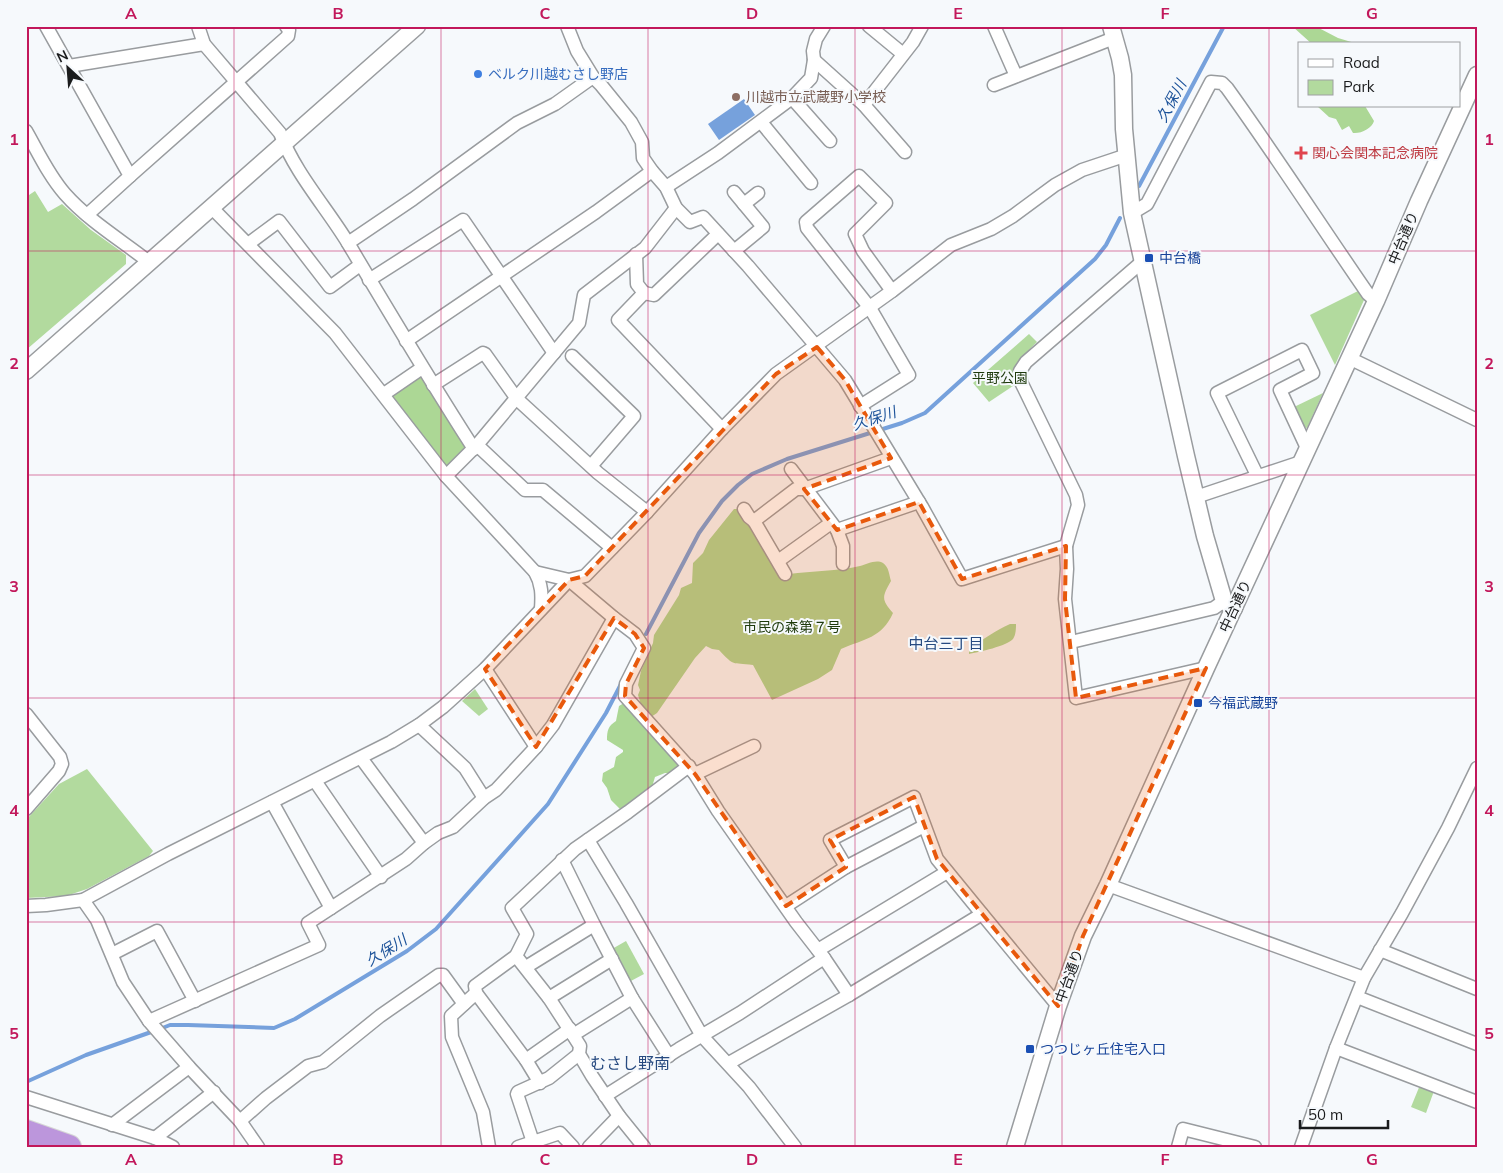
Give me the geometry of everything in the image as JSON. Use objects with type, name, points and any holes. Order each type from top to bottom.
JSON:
[{"type":"highway","points":[[26,1132],[69,1147]]},
{"type":"street","points":[[46,26],[93,113],[130,176]]},
{"type":"street","points":[[198,26],[204,44],[280,133],[284,144],[348,243],[422,368],[476,447],[525,490],[543,490],[612,548]]},
{"type":"street","points":[[87,215],[288,36],[289,30],[286,26]]},
{"type":"street","points":[[26,371],[417,26]]},
{"type":"street","points":[[567,26],[577,51],[593,78],[632,122],[642,142],[644,158],[666,187],[676,208],[690,222],[702,217],[734,251],[845,380],[919,502],[962,579],[1066,546]]},
{"type":"street","points":[[666,187],[761,122],[792,98],[812,78],[814,45],[824,26]]},
{"type":"street","points":[[869,26],[903,54]]},
{"type":"street","points":[[864,105],[913,42],[922,26]]},
{"type":"street","points":[[994,26],[1016,76]]},
{"type":"street","points":[[994,85],[1112,32],[1122,75],[1126,155],[1132,213],[1196,497],[1229,605],[1071,642]]},
{"type":"street","points":[[68,66],[204,44]]},
{"type":"street","points":[[814,60],[864,105],[905,152]]},
{"type":"street","name":"中台通り","points":[[1015,1147],[1058,1006],[1083,936],[1206,668],[1229,605],[1304,455],[1376,301],[1477,75]]},
{"type":"street","points":[[348,243],[413,199],[517,123],[555,104],[593,78]]},
{"type":"street","points":[[1132,213],[1147,204],[1211,82],[1222,83],[1254,125],[1363,286],[1376,301]]},
{"type":"street","points":[[792,98],[830,141]]},
{"type":"street","points":[[761,122],[812,183]]},
{"type":"street","points":[[26,131],[65,194],[87,215],[150,262]]},
{"type":"street","points":[[535,572],[569,580],[586,576],[722,429],[776,374],[870,308],[951,245],[1013,216],[1055,185],[1082,170],[1126,155]]},
{"type":"street","points":[[406,341],[596,212],[652,171]]},
{"type":"street","points":[[860,406],[909,376],[870,308],[807,228],[806,222],[859,176],[886,203],[855,234],[863,251],[892,291]]},
{"type":"street","points":[[734,192],[762,228],[734,251]]},
{"type":"street","points":[[744,204],[758,193]]},
{"type":"street","points":[[212,208],[336,333],[446,476],[535,572],[540,580],[542,590],[542,609]]},
{"type":"street","points":[[446,476],[476,447],[580,323],[584,295],[645,248],[676,208]]},
{"type":"street","points":[[369,280],[463,220],[554,353]]},
{"type":"street","points":[[248,244],[279,221],[330,287],[360,265]]},
{"type":"street","points":[[636,254],[637,284],[644,293],[654,295],[718,234]]},
{"type":"street","points":[[1143,261],[1026,362],[1020,371],[1021,382],[1076,495],[1078,505],[1066,546],[1065,599],[1076,698],[1206,668]]},
{"type":"street","points":[[644,293],[618,320],[619,323],[722,429]]},
{"type":"street","points":[[1196,497],[1257,475],[1304,455],[1280,390],[1312,373],[1302,350],[1217,393],[1257,475]]},
{"type":"street","points":[[433,385],[483,353],[485,354],[517,399],[598,473],[647,512]]},
{"type":"street","points":[[572,356],[634,416],[591,466]]},
{"type":"street","points":[[1349,358],[1477,420]]},
{"type":"street","points":[[384,394],[422,368]]},
{"type":"street","points":[[754,521],[796,489],[804,488],[891,458]]},
{"type":"street","points":[[791,469],[834,526],[843,546],[843,564]]},
{"type":"street","points":[[778,561],[834,526],[919,502]]},
{"type":"street","points":[[744,509],[754,521],[785,574]]},
{"type":"street","points":[[26,906],[83,900],[361,758],[419,725],[443,707],[485,669],[569,580]]},
{"type":"street","points":[[569,580],[635,634],[644,648],[626,684],[625,696],[692,770],[718,812],[849,995]]},
{"type":"street","points":[[149,1021],[319,945],[308,923],[406,860],[438,833],[454,827],[484,798],[496,790],[536,747],[561,711],[582,671],[614,618]]},
{"type":"street","points":[[485,669],[536,747]]},
{"type":"street","points":[[26,714],[60,757],[62,764],[60,771],[26,809]]},
{"type":"street","points":[[419,725],[465,768],[484,798]]},
{"type":"street","points":[[540,1083],[526,1060],[476,993],[475,986],[516,956],[527,934],[512,908],[562,860],[588,840],[692,770],[754,746]]},
{"type":"street","points":[[361,758],[424,843]]},
{"type":"street","points":[[1301,1147],[1336,1048],[1364,978],[1448,828],[1477,768]]},
{"type":"street","points":[[315,780],[381,877]]},
{"type":"street","points":[[846,867],[830,840],[914,797],[937,859],[1058,1006]]},
{"type":"street","points":[[272,802],[331,908]]},
{"type":"street","points":[[786,906],[846,867],[924,826]]},
{"type":"street","points":[[588,840],[702,1036],[729,1063],[767,1108],[795,1147]]},
{"type":"street","points":[[562,860],[632,998],[669,1056]]},
{"type":"street","points":[[605,1096],[740,1014],[821,954],[946,872]]},
{"type":"street","points":[[1108,885],[1364,978]]},
{"type":"street","points":[[83,900],[96,920],[123,982],[149,1021],[240,1121],[258,1147]]},
{"type":"street","points":[[729,1063],[849,995],[982,914]]},
{"type":"street","points":[[526,967],[594,925]]},
{"type":"street","points":[[112,954],[157,931],[195,1001]]},
{"type":"street","points":[[1380,950],[1477,989]]},
{"type":"street","points":[[516,956],[549,998],[572,1032],[580,1046],[579,1054],[605,1096],[644,1147]]},
{"type":"street","points":[[549,998],[612,959]]},
{"type":"street","points":[[240,1121],[266,1098],[308,1066],[323,1062],[380,1016],[439,974],[443,975],[464,1004]]},
{"type":"street","points":[[476,993],[451,1016],[452,1037],[483,1112],[489,1147]]},
{"type":"street","points":[[1356,997],[1477,1044]]},
{"type":"street","points":[[526,1060],[632,998]]},
{"type":"street","points":[[1336,1048],[1477,1102]]},
{"type":"street","points":[[533,1142],[517,1094],[518,1092],[549,1078],[579,1054]]},
{"type":"street","points":[[112,1125],[190,1067]]},
{"type":"street","points":[[155,1138],[214,1092]]},
{"type":"street","points":[[26,1097],[155,1138],[173,1147]]},
{"type":"street","points":[[589,1147],[619,1116]]},
{"type":"street","points":[[1178,1147],[1183,1129],[1255,1147]]},
{"type":"street","points":[[518,1147],[560,1133],[573,1147]]},
{"type":"highlighted area","points":[[817,347],[845,380],[891,458],[804,489],[837,530],[919,502],[962,579],[1066,546],[1065,599],[1076,698],[1206,668],[1083,936],[1058,1006],[937,859],[914,797],[830,840],[846,867],[786,906],[695,774],[625,696],[626,684],[644,648],[635,634],[614,618],[536,747],[485,669],[569,580],[585,576],[776,374]]},
{"type":"green space","points":[[1292,26],[1315,26],[1338,38],[1351,42],[1310,42]]},
{"type":"green space","points":[[1319,108],[1366,108],[1374,121],[1366,130],[1353,133],[1349,126],[1342,130],[1336,119],[1329,117]]},
{"type":"green space","points":[[35,191],[48,212],[62,204],[91,230],[126,255],[126,264],[26,350],[26,197]]},
{"type":"green space","points":[[1358,291],[1364,300],[1335,365],[1310,315]]},
{"type":"green space","name":"平野公園","points":[[1029,334],[1037,342],[1020,360],[1016,384],[989,402],[973,383]]},
{"type":"green space","points":[[420,372],[468,445],[449,466],[443,465],[390,394]]},
{"type":"green space","points":[[1323,393],[1307,428],[1304,427],[1294,407]]},
{"type":"green space","name":"市民の森第７号","points":[[734,509],[740,509],[789,574],[843,569],[874,562],[883,563],[888,569],[891,581],[884,598],[893,613],[889,621],[878,633],[841,649],[832,670],[818,679],[772,700],[753,665],[734,663],[719,650],[706,646],[695,658],[657,713],[651,717],[642,708],[638,695],[640,690],[638,685],[654,635],[679,595],[681,588],[692,583],[693,563],[703,553],[709,540]]},
{"type":"green space","points":[[1010,624],[1016,624],[1016,626],[1015,636],[1010,642],[969,654],[969,649]]},
{"type":"green space","points":[[475,689],[488,709],[479,716],[462,701]]},
{"type":"green space","points":[[624,703],[677,758],[679,766],[673,773],[665,773],[655,777],[652,787],[620,809],[611,800],[607,788],[602,781],[603,773],[614,767],[616,757],[623,752],[623,750],[607,740],[607,737],[610,727],[616,721],[619,706]]},
{"type":"green space","points":[[87,769],[153,851],[149,856],[87,889],[66,896],[26,898],[26,820],[59,784]]},
{"type":"green space","points":[[626,941],[644,974],[629,982],[612,949]]},
{"type":"green space","points":[[1420,1085],[1434,1091],[1426,1113],[1411,1107]]},
{"type":"water","points":[[744,99],[755,115],[719,140],[708,124]]},
{"type":"waterway","name":"久保川","points":[[1139,186],[1224,26]]},
{"type":"waterway","name":"久保川","points":[[646,634],[699,533],[722,501],[738,485],[752,474],[787,459],[902,423],[925,413],[1095,259],[1106,245],[1120,218]]},
{"type":"waterway","name":"久保川","points":[[160,1029],[170,1025],[274,1028],[295,1019],[407,951],[436,929],[548,804],[606,713],[621,684]]},
{"type":"waterway","name":"久保川","points":[[26,1082],[86,1055],[154,1031]]},
{"type":"place","name":"ベルク川越むさし野店","points":[[478,74]]},
{"type":"place","name":"川越市立武蔵野小学校","points":[[736,97]]},
{"type":"place","name":"関心会関本記念病院","points":[[1301,153]]},
{"type":"place","name":"中台橋","points":[[1149,258]]},
{"type":"place","name":"今福武蔵野","points":[[1198,703]]},
{"type":"place","name":"つつじヶ丘住宅入口","points":[[1030,1049]]},
{"type":"district","name":"中台三丁目","points":[[946,643]]},
{"type":"district","name":"むさし野南","points":[[630,1063]]}]
